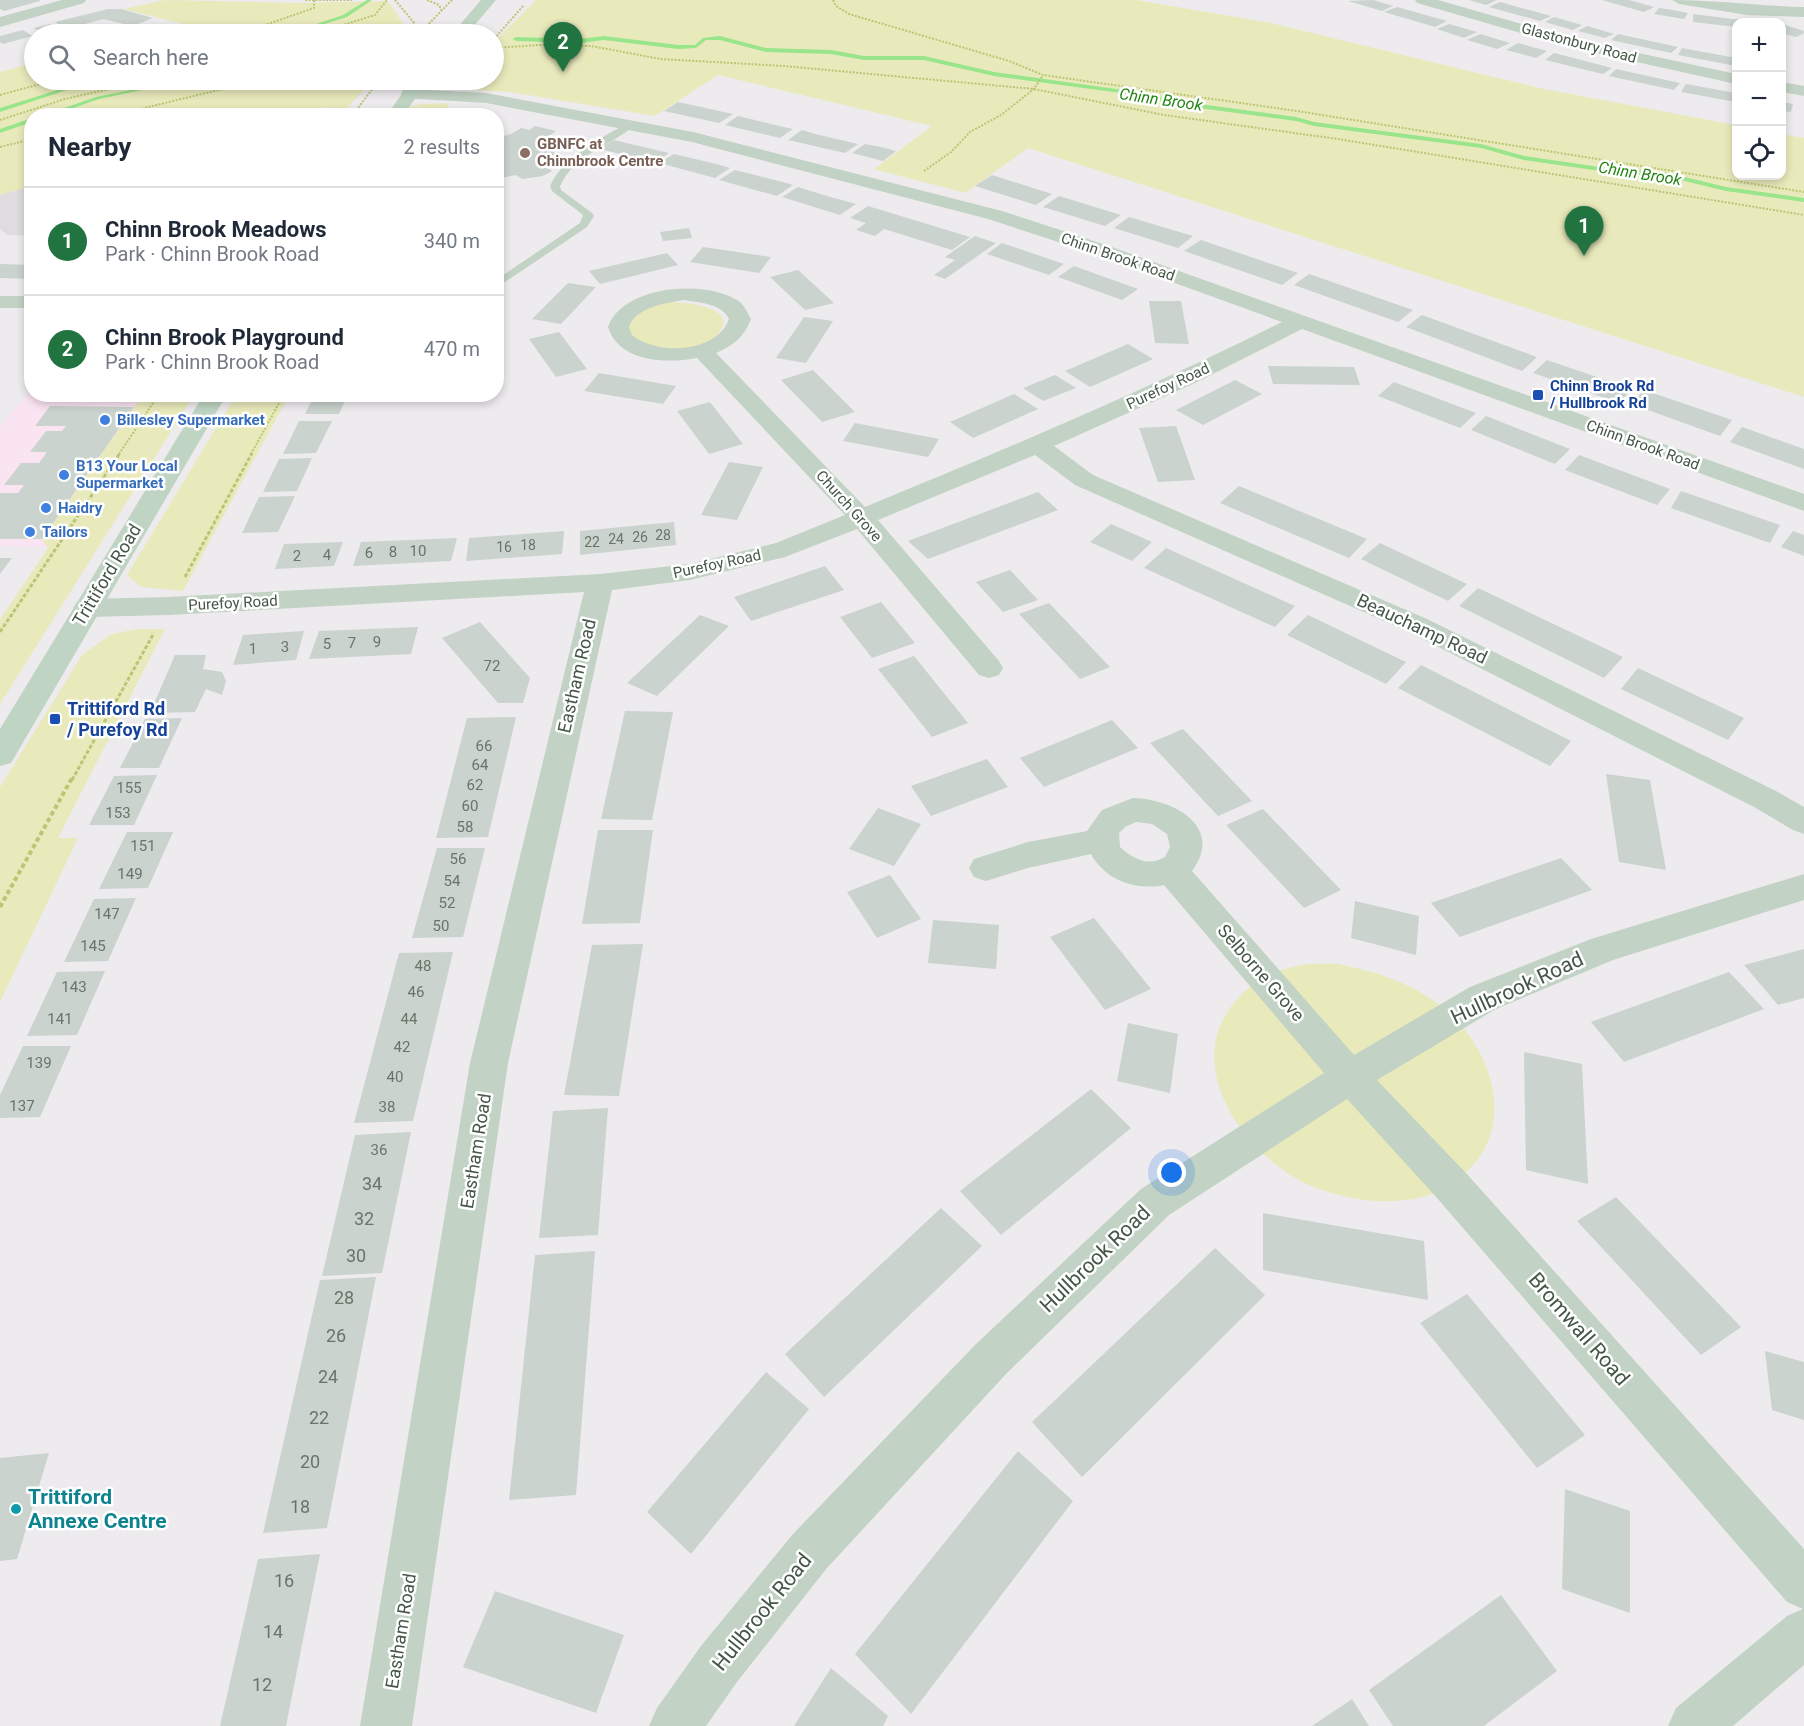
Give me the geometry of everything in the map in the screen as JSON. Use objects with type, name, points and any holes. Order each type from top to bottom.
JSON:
[{"type":"street","points":[[0,21],[78,0]]},
{"type":"street","points":[[468,24],[489,0]]},
{"type":"street","name":"Glastonbury Road","points":[[1422,0],[1575,44],[1732,78]]},
{"type":"street","points":[[1679,0],[1747,10],[1804,12]]},
{"type":"street","points":[[1786,88],[1804,91]]},
{"type":"street","points":[[400,108],[413,90]]},
{"type":"street","name":"Chinn Brook Road","points":[[434,90],[632,124],[693,137],[900,188],[995,215],[1099,249],[1804,502]]},
{"type":"street","points":[[664,296],[703,296],[720,300],[733,307],[739,316],[740,326],[733,336],[720,345],[702,351],[663,354],[645,351],[631,345],[622,336],[620,327],[623,317],[633,308],[664,296]]},
{"type":"street","points":[[0,302],[24,302]]},
{"type":"street","name":"Purefoy Road","points":[[87,608],[169,606],[600,583],[690,572],[785,549],[1037,445],[1187,378],[1300,322]]},
{"type":"street","name":"Church Grove","points":[[702,351],[861,517],[989,668]]},
{"type":"street","name":"Trittiford Road","points":[[0,755],[211,402]]},
{"type":"street","name":"Beauchamp Road","points":[[1037,445],[1084,480],[1417,625],[1765,800],[1804,822]]},
{"type":"street","name":"Eastham Road","points":[[386,1726],[489,1063],[600,583]]},
{"type":"street","points":[[1147,810],[1174,821],[1183,830],[1188,841],[1187,852],[1181,862],[1171,870],[1153,874],[1132,873],[1110,859],[1103,850],[1101,840],[1103,829],[1109,820],[1119,813],[1147,810]]},
{"type":"street","points":[[986,868],[1028,855],[1101,840]]},
{"type":"street","name":"Selborne Grove","points":[[1171,870],[1350,1077]]},
{"type":"street","name":"Hullbrook Road","points":[[675,1726],[719,1664],[810,1551],[1008,1342],[1155,1202],[1350,1077],[1483,998],[1603,949],[1804,887]]},
{"type":"street","name":"Bromwall Road","points":[[1350,1077],[1459,1194],[1804,1585]]},
{"type":"street","points":[[1694,1726],[1804,1633]]},
{"type":"lane","points":[[504,280],[584,225],[587,213],[557,191],[556,182],[571,162],[632,124]]},
{"type":"path","points":[[305,0],[352,0]]},
{"type":"path","points":[[268,24],[314,8],[313,0]]},
{"type":"path","points":[[346,24],[375,15],[387,0]]},
{"type":"path","points":[[395,0],[413,24]]},
{"type":"path","points":[[427,0],[439,5],[442,10]]},
{"type":"path","points":[[429,24],[453,0]]},
{"type":"path","points":[[833,0],[836,6],[849,14],[1009,61],[1043,75],[1297,111],[1804,192]]},
{"type":"path","points":[[504,28],[524,5]]},
{"type":"path","points":[[504,47],[591,46],[661,59],[796,67],[1034,89],[1164,115],[1338,139],[1804,216]]},
{"type":"path","points":[[900,188],[951,152],[970,132],[1001,115],[1034,89],[1039,85],[1043,75]]},
{"type":"path","points":[[0,94],[24,88]]},
{"type":"path","points":[[37,108],[104,90]]},
{"type":"path","points":[[144,108],[219,90]]},
{"type":"path","points":[[358,108],[372,90]]},
{"type":"path","points":[[0,120],[24,112]]},
{"type":"path","points":[[0,147],[24,140]]},
{"type":"path","points":[[0,632],[154,402]]},
{"type":"path","points":[[0,907],[169,606],[280,402]]},
{"type":"shaded area","points":[[24,188],[24,236],[7,235],[0,229],[0,195]]},
{"type":"shaded area","points":[[24,398],[24,402],[139,402],[48,547],[0,546],[0,427]]},
{"type":"green space","points":[[165,0],[297,3],[388,1],[403,24],[183,24],[124,9]]},
{"type":"green space","points":[[536,0],[1136,0],[1271,23],[1539,88],[1732,124],[1732,180],[1786,180],[1786,135],[1804,138],[1804,397],[1028,148],[965,193],[874,169],[932,126],[718,75],[655,116],[510,92],[474,90],[504,90],[504,32]]},
{"type":"green space","points":[[24,66],[24,90],[364,90],[347,108],[24,108],[24,188],[0,195],[0,72]]},
{"type":"green space","points":[[449,103],[446,108],[409,108],[421,104]]},
{"type":"green space","points":[[669,302],[708,308],[717,312],[722,318],[723,325],[711,340],[682,349],[651,346],[632,336],[629,323],[643,310]]},
{"type":"green space","points":[[138,402],[190,402],[0,704],[0,619],[48,548],[42,539]]},
{"type":"green space","points":[[232,402],[285,402],[183,591],[141,587],[127,575]]},
{"type":"green space","points":[[137,629],[165,629],[58,838],[78,838],[0,1002],[0,787],[82,655],[112,634]]},
{"type":"green space","points":[[1307,964],[1338,964],[1398,981],[1439,1005],[1467,1033],[1480,1052],[1489,1073],[1494,1095],[1494,1116],[1489,1138],[1479,1157],[1463,1175],[1431,1195],[1406,1200],[1378,1201],[1351,1198],[1312,1186],[1289,1174],[1266,1157],[1246,1136],[1230,1112],[1219,1086],[1214,1060],[1217,1033],[1236,1000],[1259,981],[1287,969]]},
{"type":"building","points":[[0,0],[40,1],[4,11],[0,9]]},
{"type":"building","points":[[1373,0],[1393,6],[1382,11],[1348,1]]},
{"type":"building","points":[[1469,0],[1497,0],[1486,5]]},
{"type":"building","points":[[1602,0],[1629,0],[1654,7],[1644,12]]},
{"type":"building","points":[[1500,2],[1551,16],[1540,21],[1489,7]]},
{"type":"building","points":[[1397,7],[1447,21],[1435,27],[1384,12]]},
{"type":"building","points":[[1659,8],[1688,13],[1684,19],[1654,14]]},
{"type":"building","points":[[108,9],[121,9],[153,18],[138,24],[124,24],[103,19],[85,24],[55,22]]},
{"type":"building","points":[[1693,14],[1732,19],[1732,27],[1693,22]]},
{"type":"building","points":[[1554,17],[1582,25],[1573,30],[1545,22]]},
{"type":"building","points":[[1449,24],[1477,32],[1464,38],[1437,29]]},
{"type":"building","points":[[1786,25],[1804,31],[1796,37],[1786,34]]},
{"type":"building","points":[[1587,26],[1614,34],[1605,38],[1578,31]]},
{"type":"building","points":[[24,31],[24,38],[3,44],[0,42],[0,36]]},
{"type":"building","points":[[1480,34],[1510,43],[1497,49],[1467,40]]},
{"type":"building","points":[[1618,34],[1678,47],[1671,53],[1611,40]]},
{"type":"building","points":[[1518,43],[1547,51],[1536,58],[1506,50]]},
{"type":"building","points":[[1682,48],[1732,57],[1732,65],[1678,55]]},
{"type":"building","points":[[1554,53],[1612,68],[1603,74],[1545,60]]},
{"type":"building","points":[[1616,69],[1680,83],[1674,90],[1609,76]]},
{"type":"building","points":[[1686,84],[1732,92],[1732,101],[1681,92]]},
{"type":"building","points":[[678,102],[733,114],[719,123],[664,111]]},
{"type":"building","points":[[1786,103],[1793,104],[1791,112],[1786,111]]},
{"type":"building","points":[[738,116],[793,129],[780,138],[725,125]]},
{"type":"building","name":"GBNFC at Chinnbrook Centre","points":[[535,126],[556,131],[537,145],[543,152],[552,150],[555,154],[550,159],[558,164],[548,168],[552,171],[543,176],[522,179],[516,175],[504,177],[504,136],[521,128],[530,130]]},
{"type":"building","points":[[802,130],[858,144],[845,153],[788,140]]},
{"type":"building","points":[[614,140],[669,153],[656,162],[599,149]]},
{"type":"building","points":[[865,144],[896,151],[883,161],[852,153]]},
{"type":"building","points":[[674,154],[730,168],[715,178],[659,163]]},
{"type":"building","points":[[735,170],[793,185],[777,196],[719,180]]},
{"type":"building","points":[[992,175],[1052,194],[1036,205],[975,186]]},
{"type":"building","points":[[798,187],[856,204],[840,215],[782,197]]},
{"type":"building","points":[[1059,196],[1121,215],[1105,226],[1043,207]]},
{"type":"building","points":[[868,206],[970,237],[952,250],[884,229],[875,236],[856,230],[866,223],[850,218]]},
{"type":"building","points":[[1129,217],[1193,236],[1178,248],[1114,228]]},
{"type":"building","points":[[689,228],[692,238],[663,241],[660,232]]},
{"type":"building","points":[[975,236],[996,243],[945,279],[934,275],[955,260],[945,257]]},
{"type":"building","points":[[1201,240],[1298,273],[1282,285],[1184,251]]},
{"type":"building","points":[[1002,243],[1064,264],[1049,275],[987,254]]},
{"type":"building","points":[[703,247],[771,257],[759,273],[690,262]]},
{"type":"building","points":[[667,253],[678,265],[600,284],[589,271]]},
{"type":"building","points":[[0,264],[24,265],[24,279],[0,278]]},
{"type":"building","points":[[1074,266],[1138,289],[1122,300],[1058,277]]},
{"type":"building","points":[[798,270],[834,303],[805,310],[770,277]]},
{"type":"building","points":[[1309,274],[1413,310],[1398,322],[1294,285]]},
{"type":"building","points":[[568,283],[596,287],[561,324],[532,319]]},
{"type":"building","points":[[1149,301],[1181,301],[1189,344],[1155,343]]},
{"type":"building","points":[[1422,315],[1537,357],[1522,371],[1406,327]]},
{"type":"building","points":[[804,317],[833,321],[806,363],[776,358]]},
{"type":"building","points":[[559,332],[587,369],[556,377],[529,339]]},
{"type":"building","points":[[1128,344],[1153,359],[1090,387],[1065,371]]},
{"type":"building","points":[[1547,360],[1632,389],[1619,403],[1533,373]]},
{"type":"building","points":[[1268,366],[1354,367],[1360,385],[1273,384]]},
{"type":"building","points":[[813,370],[855,412],[822,422],[781,380]]},
{"type":"building","points":[[599,373],[676,386],[663,404],[584,391]]},
{"type":"building","points":[[1055,375],[1076,388],[1043,401],[1023,388]]},
{"type":"building","points":[[1235,380],[1262,394],[1203,425],[1176,410]]},
{"type":"building","points":[[1394,382],[1476,413],[1460,428],[1378,396]]},
{"type":"building","points":[[1644,390],[1732,420],[1720,436],[1631,404]]},
{"type":"building","points":[[1014,394],[1038,409],[973,438],[950,422]]},
{"type":"building","points":[[311,402],[344,402],[339,414],[305,414]]},
{"type":"building","points":[[710,402],[743,444],[709,454],[677,411]]},
{"type":"building","points":[[50,406],[134,407],[42,539],[0,539],[0,493],[18,493],[24,485],[4,485],[21,463],[39,463],[47,452],[30,452],[46,431],[62,431],[66,426],[35,426]]},
{"type":"building","points":[[1486,416],[1570,449],[1555,464],[1471,430]]},
{"type":"building","points":[[299,421],[332,421],[316,453],[283,454]]},
{"type":"building","points":[[855,423],[939,439],[928,457],[843,441]]},
{"type":"building","points":[[1176,426],[1195,480],[1158,482],[1139,428]]},
{"type":"building","points":[[1742,427],[1804,449],[1804,469],[1730,442]]},
{"type":"building","points":[[1579,455],[1670,489],[1657,505],[1565,470]]},
{"type":"building","points":[[312,458],[297,491],[263,492],[279,459]]},
{"type":"building","points":[[729,462],[763,467],[737,520],[701,515]]},
{"type":"building","points":[[1239,486],[1367,539],[1349,558],[1220,503]]},
{"type":"building","points":[[1681,491],[1780,525],[1770,543],[1671,508]]},
{"type":"building","points":[[1038,492],[1058,510],[928,559],[908,541]]},
{"type":"building","points":[[295,496],[278,532],[242,533],[259,497]]},
{"type":"building","points":[[674,522],[676,545],[580,555],[580,531]]},
{"type":"building","points":[[1111,524],[1152,542],[1132,561],[1090,542]]},
{"type":"building","points":[[564,531],[562,554],[466,561],[469,538]]},
{"type":"building","points":[[1793,531],[1804,535],[1804,556],[1781,547]]},
{"type":"building","points":[[457,538],[451,561],[353,566],[361,542]]},
{"type":"building","points":[[343,542],[334,566],[275,569],[284,544]]},
{"type":"building","points":[[1380,543],[1467,584],[1448,601],[1361,559]]},
{"type":"building","points":[[1166,548],[1295,606],[1275,627],[1144,568]]},
{"type":"building","points":[[0,558],[12,558],[0,574]]},
{"type":"building","points":[[825,566],[844,590],[751,621],[734,597]]},
{"type":"building","points":[[1010,570],[1038,600],[1003,612],[976,582]]},
{"type":"building","points":[[1478,588],[1623,657],[1604,678],[1459,606]]},
{"type":"building","points":[[881,602],[915,643],[872,658],[840,617]]},
{"type":"building","points":[[1049,603],[1110,667],[1080,679],[1019,614]]},
{"type":"building","points":[[700,615],[729,626],[657,696],[627,683]]},
{"type":"building","points":[[1308,615],[1406,662],[1386,684],[1287,635]]},
{"type":"building","points":[[480,622],[530,678],[523,703],[498,703],[442,638]]},
{"type":"building","points":[[418,627],[411,654],[309,659],[319,631]]},
{"type":"building","points":[[304,631],[296,660],[233,665],[243,635]]},
{"type":"building","points":[[175,655],[206,655],[203,669],[222,672],[226,681],[222,695],[206,689],[195,712],[150,713]]},
{"type":"building","points":[[914,656],[968,723],[932,737],[878,669]]},
{"type":"building","points":[[1421,665],[1571,741],[1550,766],[1398,688]]},
{"type":"building","points":[[1638,668],[1744,718],[1728,740],[1621,689]]},
{"type":"building","points":[[625,711],[673,712],[652,820],[601,819]]},
{"type":"building","points":[[516,717],[488,837],[436,838],[467,718]]},
{"type":"building","points":[[182,718],[159,768],[120,768],[145,719]]},
{"type":"building","points":[[1112,720],[1138,748],[1044,787],[1020,758]]},
{"type":"building","points":[[1183,729],[1252,801],[1218,816],[1150,743]]},
{"type":"building","points":[[987,759],[1008,787],[931,816],[911,786]]},
{"type":"building","points":[[1606,774],[1650,780],[1666,870],[1619,862]]},
{"type":"building","points":[[157,775],[134,825],[89,825],[114,776]]},
{"type":"building","points":[[878,808],[921,824],[894,866],[849,849]]},
{"type":"building","points":[[1263,809],[1341,890],[1304,908],[1226,825]]},
{"type":"building","points":[[598,830],[653,830],[640,923],[582,924]]},
{"type":"building","points":[[127,832],[173,832],[148,888],[99,889]]},
{"type":"building","points":[[437,848],[485,848],[463,937],[412,938]]},
{"type":"building","points":[[1561,858],[1592,890],[1460,937],[1431,903]]},
{"type":"building","points":[[890,875],[921,919],[877,938],[847,892]]},
{"type":"building","points":[[136,898],[108,961],[64,962],[94,899]]},
{"type":"building","points":[[1355,901],[1419,916],[1416,955],[1351,938]]},
{"type":"building","points":[[1094,918],[1151,989],[1105,1010],[1050,937]]},
{"type":"building","points":[[933,920],[999,925],[996,969],[928,963]]},
{"type":"building","points":[[643,944],[619,1096],[564,1095],[592,945]]},
{"type":"building","points":[[1804,949],[1804,998],[1778,1005],[1744,965]]},
{"type":"building","points":[[453,952],[413,1121],[354,1123],[399,953]]},
{"type":"building","points":[[105,971],[77,1035],[27,1036],[57,972]]},
{"type":"building","points":[[1729,972],[1764,1009],[1624,1062],[1591,1022]]},
{"type":"building","points":[[1128,1023],[1178,1034],[1170,1093],[1117,1081]]},
{"type":"building","points":[[23,1046],[71,1046],[40,1117],[0,1118],[0,1095]]},
{"type":"building","points":[[1524,1052],[1582,1064],[1588,1184],[1526,1170]]},
{"type":"building","points":[[1091,1089],[1131,1128],[1001,1235],[960,1191]]},
{"type":"building","points":[[608,1108],[598,1235],[539,1238],[553,1111]]},
{"type":"building","points":[[411,1132],[382,1273],[322,1276],[355,1135]]},
{"type":"building","points":[[1616,1197],[1741,1327],[1701,1355],[1577,1221]]},
{"type":"building","points":[[941,1208],[982,1246],[824,1397],[785,1354]]},
{"type":"building","points":[[1263,1213],[1424,1241],[1428,1300],[1263,1270]]},
{"type":"building","points":[[1215,1248],[1265,1295],[1082,1477],[1032,1422]]},
{"type":"building","points":[[595,1251],[576,1495],[509,1500],[535,1255]]},
{"type":"building","points":[[376,1277],[327,1528],[263,1533],[320,1280]]},
{"type":"building","points":[[1467,1294],[1585,1435],[1537,1468],[1420,1323]]},
{"type":"building","points":[[1765,1351],[1804,1362],[1804,1420],[1772,1410]]},
{"type":"building","points":[[766,1372],[809,1409],[691,1554],[647,1512]]},
{"type":"building","points":[[1018,1451],[1073,1501],[911,1714],[855,1654]]},
{"type":"building","name":"Trittiford Annexe Centre","points":[[49,1453],[17,1559],[0,1561],[0,1458]]},
{"type":"building","points":[[1565,1489],[1630,1511],[1630,1613],[1562,1589]]},
{"type":"building","points":[[320,1554],[286,1726],[220,1726],[258,1559]]},
{"type":"building","points":[[495,1591],[624,1635],[596,1713],[463,1667]]},
{"type":"building","points":[[1501,1595],[1557,1671],[1484,1726],[1393,1726],[1369,1690]]},
{"type":"building","points":[[831,1668],[888,1716],[883,1726],[794,1726]]},
{"type":"building","points":[[1352,1699],[1369,1726],[1312,1726]]},
{"type":"waterway","points":[[320,24],[345,16],[370,0]]},
{"type":"waterway","name":"Chinn Brook","points":[[516,39],[580,41],[604,38],[678,47],[696,46],[705,39],[720,38],[766,50],[831,52],[864,58],[924,58],[994,74],[1152,96],[1169,102],[1296,119],[1314,124],[1481,146],[1524,158],[1607,170],[1664,174],[1726,189],[1804,200]]},
{"type":"waterway","points":[[0,110],[63,90]]},
{"type":"waterway","name":"Chinn Brook","points":[[67,108],[98,98],[137,90]]},
{"type":"waterway","name":"Chinn Brook","points":[[0,131],[24,123]]},
{"type":"place","name":"Chinn Brook Playground","points":[[563,72]]},
{"type":"place","name":"GBNFC at Chinnbrook Centre","points":[[525,153]]},
{"type":"place","name":"Chinn Brook Meadows","points":[[1584,256]]},
{"type":"place","name":"Chinn Brook Rd / Hullbrook Rd","points":[[1538,395]]},
{"type":"place","name":"Billesley Supermarket","points":[[105,420]]},
{"type":"place","name":"B13 Your Local Supermarket","points":[[64,475]]},
{"type":"place","name":"Haidry","points":[[46,508]]},
{"type":"place","name":"Tailors","points":[[30,532]]},
{"type":"place","name":"Trittiford Rd / Purefoy Rd","points":[[55,719]]},
{"type":"place","name":"Trittiford Annexe Centre","points":[[16,1509]]}]
